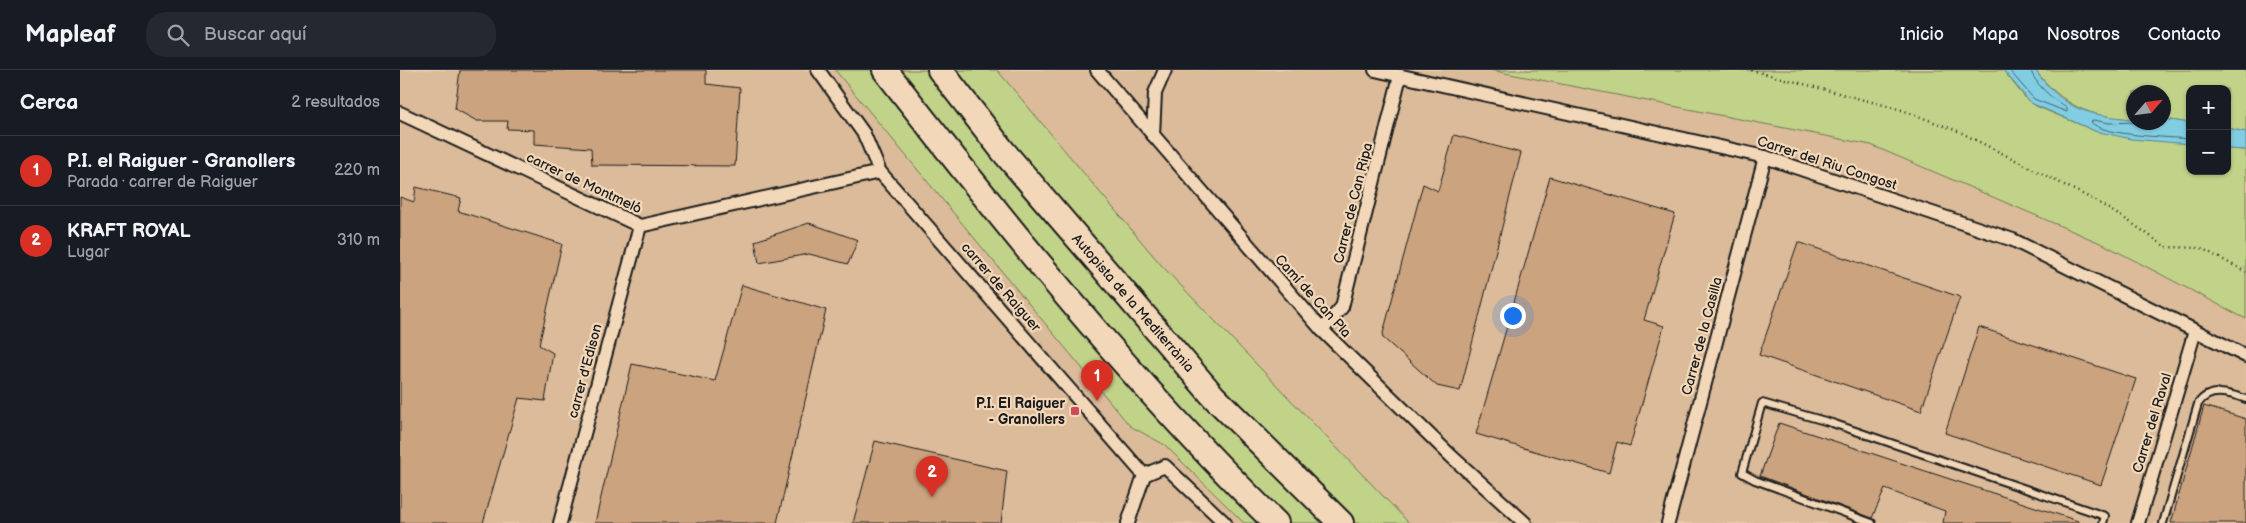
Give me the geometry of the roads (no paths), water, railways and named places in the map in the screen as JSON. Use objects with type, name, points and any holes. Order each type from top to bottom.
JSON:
[{"type":"highway","points":[[885,70],[1017,237],[1101,337],[1171,414],[1276,523]]},
{"type":"highway","name":"Autopista de la Mediterrània","points":[[940,70],[1003,151],[1214,397],[1341,523]]},
{"type":"street","name":"carrer de Raiguer","points":[[818,70],[864,134],[880,172],[1144,475]]},
{"type":"street","name":"Camí de Can Pla","points":[[1098,70],[1322,330],[1444,450],[1526,523]]},
{"type":"street","points":[[1153,135],[1155,93],[1165,70]]},
{"type":"street","name":"Carrer del Riu Congost","points":[[1375,70],[1765,157],[2013,240],[2246,356]]},
{"type":"street","name":"Carrer de Can Ripa","points":[[1322,330],[1342,307],[1400,76]]},
{"type":"street","name":"carrer de Montmeló","points":[[400,113],[640,226],[880,172]]},
{"type":"street","name":"Carrer de la Casilla","points":[[1668,523],[1765,157]]},
{"type":"street","name":"carrer d'Edison","points":[[560,523],[640,226]]},
{"type":"street","name":"Carrer del Raval","points":[[2138,523],[2195,331]]},
{"type":"street","points":[[1128,523],[1144,475],[1165,466],[1225,523]]},
{"type":"lane","points":[[2163,523],[2198,404],[2202,398],[2214,392],[2246,399]]},
{"type":"lane","points":[[1872,523],[1755,480],[1742,472],[1762,403],[1832,424],[2106,516],[2103,523]]},
{"type":"water","points":[[2003,70],[2035,70],[2056,94],[2078,108],[2102,115],[2126,118],[2126,130],[2171,130],[2171,120],[2186,122],[2186,144],[2131,139],[2095,131],[2031,103]]},
{"type":"water","points":[[2231,129],[2246,132],[2246,150],[2231,149]]},
{"type":"place","name":"P.I. el Raiguer - Granollers","points":[[1097,401]]},
{"type":"place","name":"P.I. El Raiguer - Granollers","points":[[1075,411]]},
{"type":"place","name":"KRAFT ROYAL","points":[[932,497]]}]
